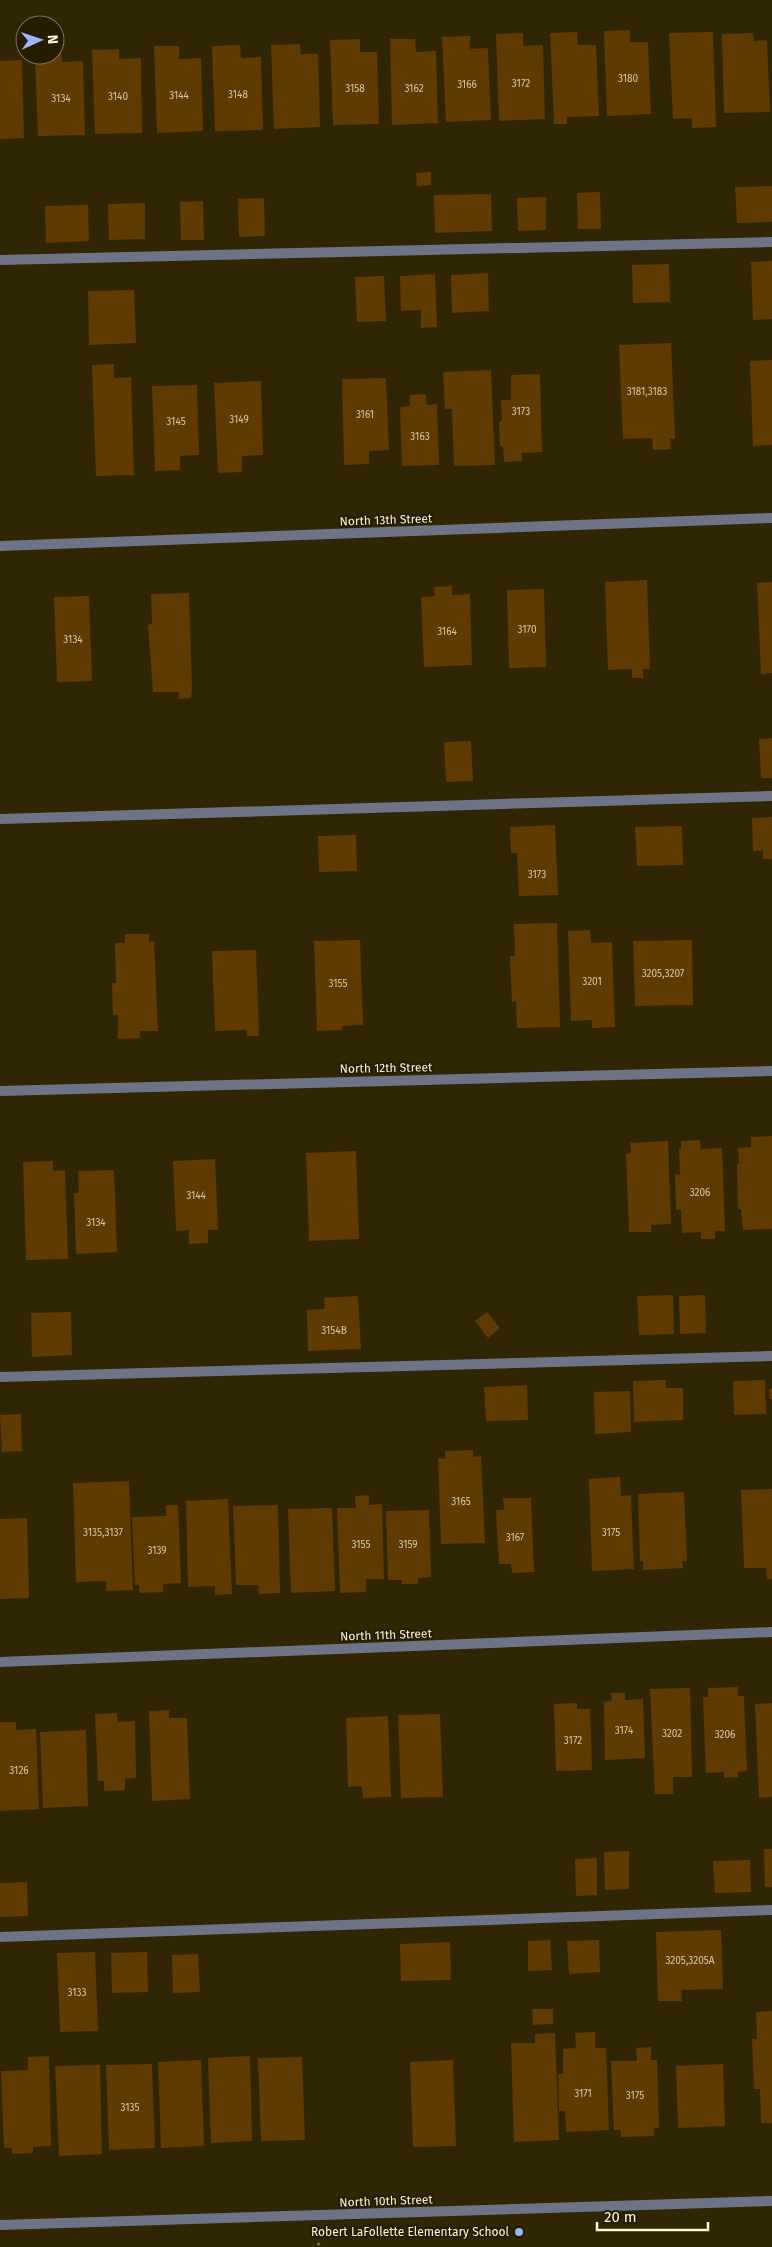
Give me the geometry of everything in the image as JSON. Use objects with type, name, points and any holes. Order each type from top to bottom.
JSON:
[{"type":"street","points":[[0,260],[772,242]]},
{"type":"street","name":"North 13th Street","points":[[0,546],[772,518]]},
{"type":"street","points":[[0,819],[772,796]]},
{"type":"street","name":"North 12th Street","points":[[0,1091],[772,1071]]},
{"type":"street","points":[[0,1377],[772,1356]]},
{"type":"street","name":"North 11th Street","points":[[0,1662],[772,1632]]},
{"type":"street","points":[[0,1937],[772,1910]]},
{"type":"street","name":"North 10th Street","points":[[0,2225],[772,2201]]},
{"type":"building","points":[[630,30],[630,42],[648,42],[651,114],[607,116],[604,31]]},
{"type":"building","points":[[577,32],[578,45],[596,45],[599,116],[567,117],[567,124],[554,124],[550,33]]},
{"type":"building","points":[[713,32],[716,127],[692,128],[692,118],[673,119],[669,33]]},
{"type":"building","points":[[523,33],[523,46],[543,45],[545,119],[499,121],[496,34]]},
{"type":"building","points":[[753,33],[754,41],[767,40],[770,112],[724,113],[722,34]]},
{"type":"building","points":[[470,36],[470,49],[488,48],[491,120],[446,122],[442,37]]},
{"type":"building","points":[[360,39],[360,52],[377,52],[379,124],[333,125],[330,40]]},
{"type":"building","points":[[390,39],[415,39],[416,52],[436,51],[438,123],[392,125]]},
{"type":"building","points":[[300,44],[301,54],[318,54],[320,127],[274,129],[271,45]]},
{"type":"building","points":[[240,45],[241,58],[261,57],[263,130],[215,131],[212,46]]},
{"type":"building","points":[[154,46],[179,46],[179,59],[201,58],[203,131],[157,133]]},
{"type":"building","points":[[119,49],[119,59],[141,58],[142,133],[95,134],[92,50]]},
{"type":"building","points":[[15,60],[15,65],[22,65],[24,138],[0,139],[0,61]]},
{"type":"building","points":[[83,61],[85,135],[38,136],[35,65],[65,65],[65,62]]},
{"type":"building","points":[[431,172],[431,185],[417,186],[416,173]]},
{"type":"building","points":[[772,186],[772,222],[737,223],[735,187]]},
{"type":"building","points":[[600,192],[601,229],[578,229],[577,193]]},
{"type":"building","points":[[491,194],[492,231],[435,233],[434,195]]},
{"type":"building","points":[[546,197],[546,230],[518,231],[517,198]]},
{"type":"building","points":[[264,198],[265,236],[239,237],[238,199]]},
{"type":"building","points":[[203,201],[204,240],[181,240],[180,202]]},
{"type":"building","points":[[145,203],[145,239],[109,240],[108,204]]},
{"type":"building","points":[[88,205],[89,241],[46,243],[45,206]]},
{"type":"building","points":[[772,261],[772,319],[753,320],[751,262]]},
{"type":"building","points":[[669,264],[670,302],[633,303],[632,265]]},
{"type":"building","points":[[488,273],[489,311],[452,313],[451,275]]},
{"type":"building","points":[[435,274],[437,327],[421,328],[421,310],[401,311],[400,276]]},
{"type":"building","points":[[384,276],[386,321],[357,322],[355,277]]},
{"type":"building","points":[[134,290],[136,343],[89,345],[88,291]]},
{"type":"building","points":[[671,343],[675,439],[670,439],[671,449],[653,450],[652,438],[623,439],[619,345]]},
{"type":"building","points":[[772,360],[772,445],[753,446],[750,361]]},
{"type":"building","points":[[114,364],[114,378],[131,377],[134,475],[96,476],[92,365]]},
{"type":"building","points":[[491,370],[495,465],[454,466],[452,409],[445,409],[443,372]]},
{"type":"building","points":[[540,374],[542,452],[522,453],[522,461],[504,462],[503,446],[500,446],[499,421],[502,421],[501,400],[511,400],[511,375]]},
{"type":"building","points":[[386,378],[389,450],[369,451],[369,464],[344,465],[342,379]]},
{"type":"building","points":[[261,381],[263,455],[242,456],[242,472],[218,473],[214,383]]},
{"type":"building","points":[[197,385],[199,455],[180,456],[180,470],[155,471],[152,386]]},
{"type":"building","points":[[426,394],[427,405],[437,404],[439,465],[402,466],[400,407],[410,406],[410,395]]},
{"type":"building","points":[[647,580],[650,669],[643,669],[643,678],[632,678],[632,669],[608,670],[605,582]]},
{"type":"building","points":[[772,582],[772,673],[761,674],[757,583]]},
{"type":"building","points":[[452,586],[452,595],[470,594],[472,665],[424,667],[421,597],[435,596],[434,587]]},
{"type":"building","points":[[544,589],[546,667],[509,668],[507,590]]},
{"type":"building","points":[[189,593],[192,690],[191,698],[179,699],[179,692],[153,692],[148,625],[152,624],[151,594]]},
{"type":"building","points":[[89,596],[92,681],[57,682],[54,597]]},
{"type":"building","points":[[772,738],[772,778],[761,778],[759,739]]},
{"type":"building","points":[[471,741],[473,781],[446,782],[444,742]]},
{"type":"building","points":[[772,817],[772,859],[763,859],[763,850],[753,851],[752,818]]},
{"type":"building","points":[[555,825],[558,895],[519,896],[517,853],[511,853],[510,827]]},
{"type":"building","points":[[682,826],[683,865],[637,866],[635,827]]},
{"type":"building","points":[[356,835],[357,871],[319,872],[318,836]]},
{"type":"building","points":[[557,923],[560,1027],[517,1028],[516,1001],[512,1002],[510,956],[515,956],[514,924]]},
{"type":"building","points":[[590,930],[591,943],[612,942],[615,1027],[592,1028],[592,1020],[571,1021],[568,931]]},
{"type":"building","points":[[125,934],[149,934],[149,942],[154,941],[158,1031],[140,1031],[140,1038],[118,1039],[118,1015],[113,1015],[112,983],[116,983],[115,943],[125,943]]},
{"type":"building","points":[[360,940],[363,1025],[342,1026],[342,1030],[317,1031],[314,941]]},
{"type":"building","points":[[692,940],[693,1005],[635,1006],[633,941]]},
{"type":"building","points":[[256,950],[259,1036],[247,1036],[247,1030],[215,1031],[212,951]]},
{"type":"building","points":[[772,1136],[772,1229],[743,1230],[741,1209],[738,1209],[738,1148],[751,1147],[751,1137]]},
{"type":"building","points":[[700,1140],[701,1149],[722,1148],[725,1231],[715,1231],[715,1239],[701,1239],[701,1232],[682,1233],[681,1210],[676,1210],[675,1174],[680,1175],[679,1149],[681,1149],[681,1141]]},
{"type":"building","points":[[668,1141],[671,1224],[651,1225],[651,1232],[629,1232],[626,1154],[631,1153],[630,1143]]},
{"type":"building","points":[[356,1151],[359,1239],[309,1241],[306,1153]]},
{"type":"building","points":[[215,1159],[218,1230],[208,1230],[208,1243],[189,1244],[189,1230],[176,1231],[173,1161]]},
{"type":"building","points":[[53,1161],[53,1171],[65,1170],[68,1259],[26,1260],[23,1162]]},
{"type":"building","points":[[114,1170],[117,1252],[76,1254],[74,1193],[79,1193],[78,1171]]},
{"type":"building","points":[[673,1295],[674,1334],[639,1335],[637,1296]]},
{"type":"building","points":[[705,1295],[706,1333],[680,1334],[679,1296]]},
{"type":"building","points":[[358,1296],[361,1349],[308,1351],[307,1310],[325,1309],[324,1298]]},
{"type":"building","points":[[71,1312],[72,1355],[32,1357],[31,1313]]},
{"type":"building","points":[[487,1312],[500,1328],[488,1338],[475,1321]]},
{"type":"building","points":[[666,1380],[666,1388],[683,1388],[683,1420],[634,1422],[633,1381]]},
{"type":"building","points":[[765,1380],[766,1414],[734,1415],[733,1381]]},
{"type":"building","points":[[527,1385],[528,1420],[486,1421],[484,1387]]},
{"type":"building","points":[[769,1389],[772,1389],[772,1399],[770,1399]]},
{"type":"building","points":[[630,1391],[631,1432],[595,1434],[594,1392]]},
{"type":"building","points":[[21,1414],[22,1451],[2,1452],[0,1415]]},
{"type":"building","points":[[473,1450],[473,1457],[481,1456],[485,1543],[441,1544],[438,1458],[445,1459],[445,1451]]},
{"type":"building","points":[[620,1477],[621,1496],[631,1495],[634,1569],[592,1571],[589,1479]]},
{"type":"building","points":[[129,1481],[133,1590],[106,1591],[106,1581],[76,1582],[73,1483]]},
{"type":"building","points":[[772,1489],[772,1579],[767,1579],[766,1568],[744,1568],[741,1490]]},
{"type":"building","points":[[684,1492],[687,1561],[682,1561],[683,1568],[643,1570],[643,1561],[640,1561],[638,1494]]},
{"type":"building","points":[[369,1495],[369,1505],[382,1504],[384,1579],[366,1579],[366,1592],[340,1593],[337,1508],[356,1508],[355,1496]]},
{"type":"building","points":[[503,1498],[531,1498],[534,1572],[512,1573],[511,1564],[499,1564],[496,1510],[504,1510]]},
{"type":"building","points":[[228,1499],[232,1594],[215,1595],[215,1586],[188,1587],[186,1501]]},
{"type":"building","points":[[166,1505],[178,1505],[181,1583],[163,1584],[163,1592],[139,1593],[139,1585],[135,1585],[132,1517],[166,1516]]},
{"type":"building","points":[[278,1505],[280,1593],[259,1594],[258,1585],[236,1585],[233,1506]]},
{"type":"building","points":[[332,1508],[335,1591],[291,1593],[288,1509]]},
{"type":"building","points":[[429,1510],[431,1577],[418,1578],[418,1584],[402,1584],[402,1580],[388,1580],[386,1511]]},
{"type":"building","points":[[27,1518],[29,1598],[0,1599],[0,1519]]},
{"type":"building","points":[[738,1687],[738,1696],[744,1696],[747,1771],[738,1772],[738,1777],[724,1778],[724,1772],[706,1773],[703,1697],[708,1697],[708,1688]]},
{"type":"building","points":[[690,1688],[692,1777],[673,1777],[673,1794],[655,1794],[650,1689]]},
{"type":"building","points":[[611,1693],[625,1693],[625,1700],[643,1699],[645,1758],[605,1760],[604,1702],[612,1701]]},
{"type":"building","points":[[577,1703],[577,1709],[590,1709],[592,1770],[556,1771],[554,1704]]},
{"type":"building","points":[[772,1703],[772,1797],[759,1798],[755,1704]]},
{"type":"building","points":[[169,1710],[169,1718],[187,1718],[190,1799],[152,1801],[149,1711]]},
{"type":"building","points":[[117,1713],[118,1722],[135,1721],[136,1778],[125,1779],[125,1790],[104,1791],[104,1781],[98,1781],[95,1714]]},
{"type":"building","points":[[440,1714],[443,1797],[401,1798],[398,1715]]},
{"type":"building","points":[[388,1716],[391,1797],[363,1798],[362,1786],[348,1787],[346,1718]]},
{"type":"building","points":[[0,1722],[16,1722],[16,1730],[36,1729],[39,1809],[0,1811]]},
{"type":"building","points":[[86,1730],[88,1806],[43,1808],[40,1732]]},
{"type":"building","points":[[764,1849],[772,1849],[772,1887],[765,1887]]},
{"type":"building","points":[[629,1851],[629,1889],[605,1890],[604,1852]]},
{"type":"building","points":[[597,1858],[597,1895],[576,1896],[575,1859]]},
{"type":"building","points":[[750,1860],[751,1892],[715,1893],[713,1861]]},
{"type":"building","points":[[27,1882],[28,1916],[0,1917],[0,1883]]},
{"type":"building","points":[[721,1930],[723,1989],[681,1990],[682,2001],[658,2001],[656,1932]]},
{"type":"building","points":[[550,1940],[552,1970],[528,1971],[528,1941]]},
{"type":"building","points":[[599,1940],[600,1972],[569,1974],[567,1941]]},
{"type":"building","points":[[450,1942],[451,1980],[401,1981],[400,1944]]},
{"type":"building","points":[[95,1952],[98,2031],[60,2032],[57,1953]]},
{"type":"building","points":[[147,1952],[148,1992],[112,1993],[111,1953]]},
{"type":"building","points":[[198,1954],[200,1992],[173,1993],[172,1955]]},
{"type":"building","points":[[532,2009],[553,2009],[553,2024],[533,2025]]},
{"type":"building","points":[[772,2011],[772,2123],[761,2123],[760,2089],[754,2089],[752,2039],[757,2039],[756,2012]]},
{"type":"building","points":[[595,2032],[595,2048],[606,2048],[609,2130],[566,2132],[565,2111],[559,2111],[558,2074],[563,2074],[563,2049],[576,2048],[575,2033]]},
{"type":"building","points":[[555,2033],[559,2140],[514,2142],[511,2043],[535,2043],[535,2034]]},
{"type":"building","points":[[651,2047],[651,2060],[657,2060],[659,2128],[654,2128],[654,2136],[621,2137],[621,2130],[614,2130],[611,2061],[637,2061],[636,2048]]},
{"type":"building","points":[[49,2056],[51,2146],[33,2147],[33,2153],[12,2154],[12,2148],[4,2148],[1,2071],[28,2070],[28,2057]]},
{"type":"building","points":[[250,2056],[252,2141],[211,2143],[208,2058]]},
{"type":"building","points":[[302,2057],[305,2140],[261,2141],[258,2058]]},
{"type":"building","points":[[201,2060],[204,2146],[161,2148],[158,2062]]},
{"type":"building","points":[[453,2060],[456,2146],[413,2147],[410,2062]]},
{"type":"building","points":[[152,2064],[155,2148],[109,2150],[106,2065]]},
{"type":"building","points":[[723,2064],[725,2126],[678,2128],[676,2066]]},
{"type":"building","points":[[100,2065],[102,2154],[59,2156],[55,2066]]},
{"type":"place","name":"Robert LaFollette Elementary School","points":[[519,2232]]}]
